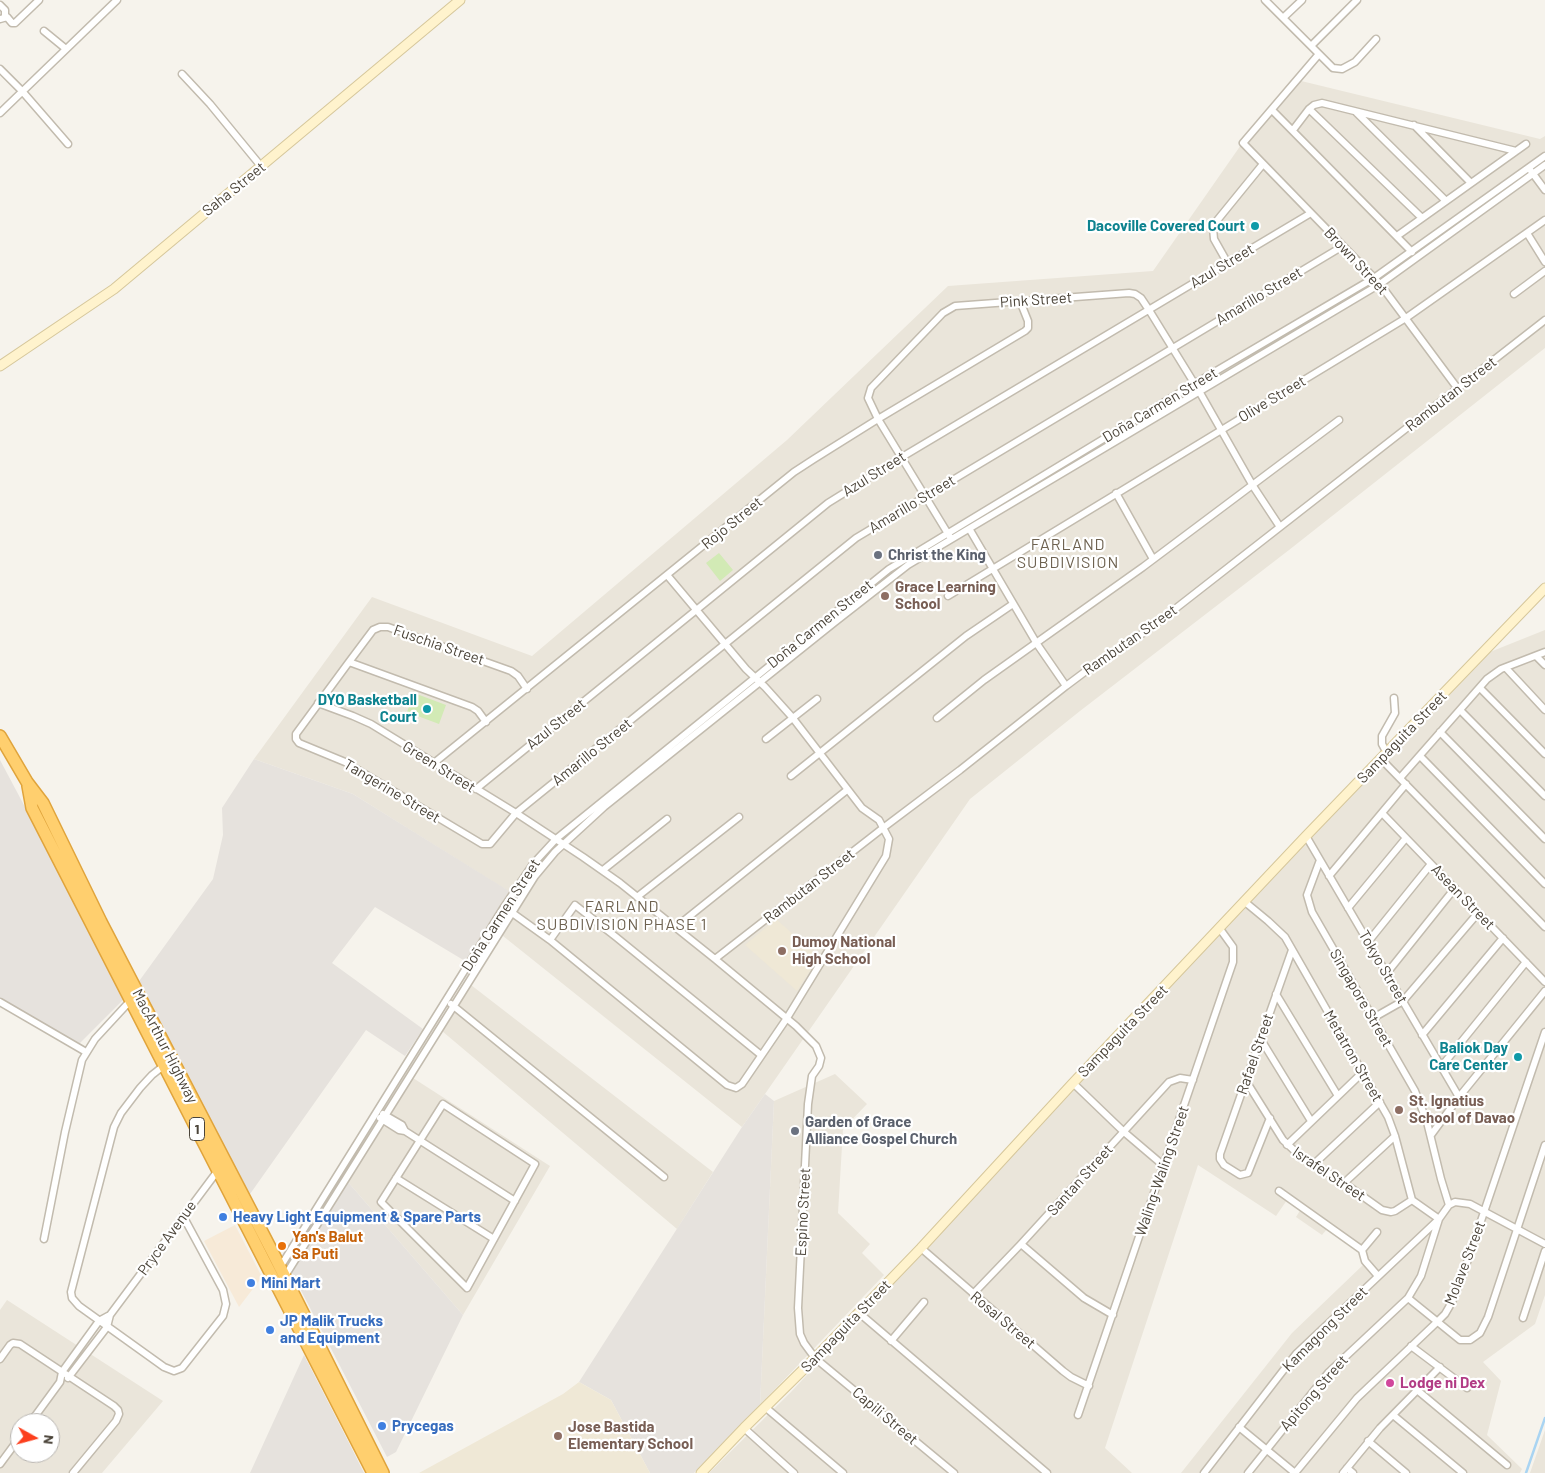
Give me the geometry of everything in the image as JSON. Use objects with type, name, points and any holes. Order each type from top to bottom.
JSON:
[{"type":"highway","name":"MacArthur Highway","points":[[0,736],[27,782],[43,803],[179,1084],[345,1407],[383,1473]]},
{"type":"highway","name":"MacArthur Highway","points":[[27,782],[32,808],[132,1000],[169,1062]]},
{"type":"highway","name":"MacArthur Highway","points":[[345,1407],[373,1473]]},
{"type":"street","points":[[0,5],[5,10],[2,18],[16,23],[39,0]]},
{"type":"street","points":[[0,114],[117,0]]},
{"type":"street","name":"Saha Street","points":[[0,366],[114,288],[460,0]]},
{"type":"street","points":[[1265,0],[1330,66],[1342,69],[1355,62],[1376,38]]},
{"type":"street","points":[[1283,18],[1302,0]]},
{"type":"street","points":[[1311,46],[1357,0]]},
{"type":"street","points":[[44,31],[66,49]]},
{"type":"street","points":[[1319,54],[1272,110],[1412,252]]},
{"type":"street","points":[[0,69],[22,91],[68,144]]},
{"type":"street","points":[[182,74],[210,104],[260,165]]},
{"type":"street","points":[[1293,130],[1309,109],[1322,102],[1516,151]]},
{"type":"street","points":[[1309,109],[1422,218]]},
{"type":"street","name":"Brown Street","points":[[1272,110],[1244,143],[1380,284],[1458,389]]},
{"type":"street","points":[[1355,111],[1446,201]]},
{"type":"street","points":[[1414,125],[1471,183]]},
{"type":"street","points":[[1397,236],[1526,144]]},
{"type":"street","name":"Doña Carmen Street","points":[[950,536],[970,530],[1380,284],[1531,171],[1545,156]]},
{"type":"street","points":[[1227,262],[1214,239],[1213,228],[1263,164]]},
{"type":"street","name":"Doña Carmen Street","points":[[279,1277],[376,1113],[504,907],[533,864],[556,839],[643,772],[832,619],[877,577],[950,536],[1194,384],[1374,278],[1531,171],[1545,165]]},
{"type":"street","points":[[1531,171],[1545,190]]},
{"type":"street","name":"Azul Street","points":[[476,789],[828,503],[1311,213]]},
{"type":"street","name":"Olive Street","points":[[948,596],[1406,318],[1545,220]]},
{"type":"street","points":[[1527,233],[1545,262]]},
{"type":"street","name":"Amarillo Street","points":[[516,813],[856,538],[1343,246]]},
{"type":"street","points":[[1514,294],[1545,271]]},
{"type":"street","name":"Pink Street","points":[[878,419],[869,402],[868,395],[872,388],[948,309],[964,305],[1135,294],[1141,298],[1149,310],[1199,391],[1253,486],[1280,527]]},
{"type":"street","name":"Rojo Street","points":[[434,763],[794,472],[1025,331],[1028,328],[1028,321],[1020,301]]},
{"type":"street","name":"Rambutan Street","points":[[715,959],[1066,686],[1147,630],[1545,320]]},
{"type":"street","points":[[878,419],[950,536]]},
{"type":"street","points":[[937,718],[984,680],[1153,560],[1339,420]]},
{"type":"street","points":[[1116,493],[1153,560]]},
{"type":"street","points":[[970,530],[1037,644],[1066,686]]},
{"type":"street","name":"Doña Carmen Street","points":[[832,619],[882,584],[906,562]]},
{"type":"street","points":[[504,907],[550,940],[733,1088],[739,1086],[787,1018],[886,856],[889,839],[879,820],[862,808],[792,717],[746,669],[667,575]]},
{"type":"street","points":[[877,577],[882,584]]},
{"type":"street","name":"Sampaguita Street","points":[[704,1472],[744,1428],[815,1358],[921,1248],[1073,1083],[1306,836],[1545,588]]},
{"type":"street","points":[[792,776],[966,636],[1013,604]]},
{"type":"street","name":"Fuschia Street","points":[[318,703],[373,630],[376,627],[383,626],[511,671],[518,676],[526,689]]},
{"type":"street","points":[[1400,778],[1494,673],[1545,652]]},
{"type":"street","points":[[1536,656],[1545,665]]},
{"type":"street","points":[[349,662],[472,707],[478,711],[486,722]]},
{"type":"street","points":[[1506,668],[1545,710]]},
{"type":"street","points":[[1480,688],[1545,754]]},
{"type":"street","points":[[1394,698],[1395,713],[1382,736],[1384,756],[1400,778],[1545,927]]},
{"type":"street","points":[[766,739],[817,699]]},
{"type":"street","name":"Green Street","points":[[318,703],[359,718],[516,813],[603,870],[676,927]]},
{"type":"street","name":"Tangerine Street","points":[[318,703],[296,734],[296,739],[299,743],[345,762],[482,844],[487,845],[493,842],[516,813]]},
{"type":"street","points":[[1460,710],[1545,796]]},
{"type":"street","points":[[1440,732],[1545,839]]},
{"type":"street","points":[[1420,756],[1545,884]]},
{"type":"street","name":"Doña Carmen Street","points":[[279,1277],[384,1117],[540,868],[643,772]]},
{"type":"street","points":[[1329,876],[1406,784]]},
{"type":"street","points":[[676,927],[847,790]]},
{"type":"street","name":"Asean Street","points":[[1382,813],[1545,982]]},
{"type":"street","points":[[637,897],[739,817]]},
{"type":"street","points":[[603,870],[667,819]]},
{"type":"street","name":"Tokyo Street","points":[[1306,836],[1459,1097]]},
{"type":"street","points":[[1348,908],[1406,838]]},
{"type":"street","name":"Singapore Street","points":[[1320,860],[1309,888],[1308,901],[1312,912],[1423,1108],[1449,1205]]},
{"type":"street","points":[[1368,942],[1431,864]]},
{"type":"street","points":[[1387,973],[1455,888]]},
{"type":"street","name":"Metatron Street","points":[[1245,902],[1277,929],[1292,950],[1380,1102],[1395,1136],[1412,1200]]},
{"type":"street","points":[[550,940],[575,905],[616,936],[761,1056]]},
{"type":"street","points":[[1372,1018],[1403,1001],[1478,913]]},
{"type":"street","name":"Espino Street","points":[[676,927],[787,1018],[816,1046],[821,1058],[819,1066],[812,1076],[809,1094],[798,1317],[800,1334],[815,1358]]},
{"type":"street","name":"Waling-Waling Street","points":[[1078,1415],[1233,962],[1233,947],[1220,929]]},
{"type":"street","points":[[1422,1035],[1503,938]]},
{"type":"street","name":"Rafael Street","points":[[1270,1118],[1248,1173],[1243,1175],[1237,1174],[1224,1165],[1220,1159],[1220,1154],[1292,950]]},
{"type":"street","points":[[1441,1066],[1526,962]]},
{"type":"street","points":[[1431,1135],[1459,1097],[1545,991]]},
{"type":"street","points":[[1276,994],[1338,1096]]},
{"type":"street","points":[[44,1239],[67,1123],[82,1060],[95,1039],[132,1000]]},
{"type":"street","points":[[446,1000],[664,1177]]},
{"type":"street","points":[[0,1002],[86,1052]]},
{"type":"street","name":"Molave Street","points":[[1295,1473],[1352,1403],[1445,1314],[1457,1290],[1545,1032]]},
{"type":"street","points":[[1260,1038],[1311,1121]]},
{"type":"street","points":[[169,1062],[152,1075],[140,1088],[121,1113],[114,1128],[71,1292],[72,1298],[79,1306],[164,1368],[174,1371],[182,1368],[223,1316],[226,1304],[223,1290],[183,1216]]},
{"type":"street","points":[[1287,1145],[1363,1072]]},
{"type":"street","name":"Santan Street","points":[[973,1294],[1169,1082],[1180,1078],[1193,1080]]},
{"type":"street","name":"Israfel Street","points":[[1246,1081],[1287,1145],[1386,1212],[1395,1211],[1412,1200]]},
{"type":"street","points":[[1073,1083],[1124,1132],[1164,1166]]},
{"type":"street","points":[[1314,1164],[1380,1102]]},
{"type":"street","points":[[443,1104],[535,1164],[467,1288],[381,1202],[396,1178],[443,1104]]},
{"type":"street","points":[[376,1113],[402,1126],[405,1131],[514,1201]]},
{"type":"street","points":[[1344,1183],[1395,1136]]},
{"type":"street","points":[[1408,1298],[1460,1340],[1470,1340],[1480,1333],[1485,1325],[1545,1145]]},
{"type":"street","name":"Pryce Avenue","points":[[37,1413],[60,1382],[62,1372],[99,1321],[110,1315],[221,1166]]},
{"type":"street","points":[[396,1178],[494,1239]]},
{"type":"street","points":[[1279,1191],[1362,1250],[1365,1261],[1378,1276]]},
{"type":"street","points":[[1412,1200],[1440,1219],[1449,1205],[1455,1202],[1463,1203],[1484,1211],[1545,1244]]},
{"type":"street","name":"Kamagong Street","points":[[1204,1473],[1296,1354],[1440,1219]]},
{"type":"street","name":"Apitong Street","points":[[1248,1473],[1328,1372],[1408,1298],[1421,1276],[1440,1219]]},
{"type":"street","points":[[1362,1250],[1377,1232]]},
{"type":"street","points":[[1021,1244],[1084,1298],[1113,1314]]},
{"type":"street","name":"Rosal Street","points":[[921,1248],[1071,1377],[1089,1386]]},
{"type":"street","points":[[1523,1318],[1545,1251]]},
{"type":"street","points":[[891,1341],[924,1302]]},
{"type":"street","points":[[858,1312],[1047,1473]]},
{"type":"street","name":"Pryce Avenue","points":[[60,1382],[70,1377],[108,1327],[110,1315]]},
{"type":"street","points":[[0,1359],[9,1346],[13,1343],[20,1344],[114,1406],[119,1414],[116,1421],[73,1473]]},
{"type":"street","points":[[1411,1346],[1467,1388]]},
{"type":"street","name":"Capili Street","points":[[815,1358],[954,1473]]},
{"type":"street","points":[[1353,1473],[1345,1470],[1368,1441],[1440,1367]]},
{"type":"street","points":[[1417,1390],[1508,1465]]},
{"type":"street","points":[[764,1408],[843,1473]]},
{"type":"street","points":[[1393,1415],[1462,1473]]},
{"type":"street","points":[[1239,1427],[1295,1473]]},
{"type":"street","points":[[744,1428],[794,1473]]},
{"type":"street","points":[[1368,1441],[1406,1473]]},
{"type":"street","points":[[0,1464],[10,1450]]},
{"type":"shaded area","points":[[1293,79],[1540,139],[1545,136],[1545,348],[970,799],[742,1127],[488,924],[508,891],[353,794],[254,759],[372,597],[532,656],[787,440],[948,286],[1153,271],[1243,142]]},
{"type":"shaded area","points":[[1545,630],[1545,1295],[1535,1324],[1483,1362],[1501,1381],[1487,1435],[1522,1469],[1520,1473],[1181,1473],[1292,1333],[1363,1265],[1359,1251],[1327,1229],[1322,1235],[1296,1217],[1301,1209],[1287,1200],[1276,1216],[1198,1165],[1105,1448],[1132,1473],[709,1473],[791,1392],[1300,848],[1490,652]]},
{"type":"shaded area","points":[[254,759],[353,794],[509,891],[465,961],[375,907],[332,963],[423,1029],[405,1056],[366,1030],[250,1194],[137,984],[213,879],[223,835],[222,808]]},
{"type":"shaded area","points":[[0,760],[126,997],[78,1045],[0,999]]},
{"type":"shaded area","name":"Dumoy National High School","points":[[776,919],[819,957],[797,991],[745,945]]},
{"type":"shaded area","points":[[471,985],[713,1172],[677,1229],[442,1031]]},
{"type":"shaded area","points":[[835,1074],[867,1104],[843,1129],[838,1213],[870,1244],[862,1253],[884,1275],[760,1405],[774,1101]]},
{"type":"shaded area","points":[[413,1078],[550,1166],[463,1315],[348,1182]]},
{"type":"shaded area","points":[[765,1094],[774,1101],[760,1405],[694,1473],[650,1473],[611,1400],[579,1382]]},
{"type":"shaded area","name":"Prycegas","points":[[348,1182],[463,1315],[396,1452],[387,1457],[292,1273]]},
{"type":"shaded area","points":[[235,1225],[262,1277],[239,1307],[204,1241]]},
{"type":"shaded area","points":[[7,1300],[163,1401],[102,1473],[0,1473],[0,1310]]},
{"type":"shaded area","points":[[304,1355],[349,1443],[364,1473],[250,1473]]},
{"type":"shaded area","name":"Jose Bastida Elementary School","points":[[579,1382],[611,1400],[650,1473],[419,1473],[563,1394]]},
{"type":"shaded area","points":[[1545,1430],[1545,1473],[1530,1473]]},
{"type":"green space","points":[[719,553],[733,570],[720,581],[706,563]]},
{"type":"green space","name":"DYO Basketball Court","points":[[414,693],[446,705],[439,724],[407,712]]},
{"type":"waterway","points":[[1526,1473],[1545,1418]]},
{"type":"place","name":"Dacoville Covered Court","points":[[1255,226]]},
{"type":"place","name":"Christ the King","points":[[878,555]]},
{"type":"place","name":"Grace Learning School","points":[[885,596]]},
{"type":"place","name":"DYO Basketball Court","points":[[427,709]]},
{"type":"place","name":"Dumoy National High School","points":[[782,951]]},
{"type":"place","name":"Baliok Day Care Center","points":[[1518,1057]]},
{"type":"place","name":"St. Ignatius School of Davao","points":[[1399,1110]]},
{"type":"place","name":"Garden of Grace Alliance Gospel Church","points":[[795,1131]]},
{"type":"place","name":"Heavy Light Equipment & Spare Parts","points":[[223,1217]]},
{"type":"place","name":"Yan's Balut Sa Puti","points":[[282,1246]]},
{"type":"place","name":"Mini Mart","points":[[251,1283]]},
{"type":"place","name":"JP Malik Trucks and Equipment","points":[[270,1330]]},
{"type":"place","name":"Lodge ni Dex","points":[[1390,1383]]},
{"type":"place","name":"Prycegas","points":[[382,1426]]},
{"type":"place","name":"Jose Bastida Elementary School","points":[[558,1436]]},
{"type":"district","name":"FARLAND SUBDIVISION","points":[[1068,554]]},
{"type":"district","name":"FARLAND SUBDIVISION PHASE 1","points":[[622,916]]}]
